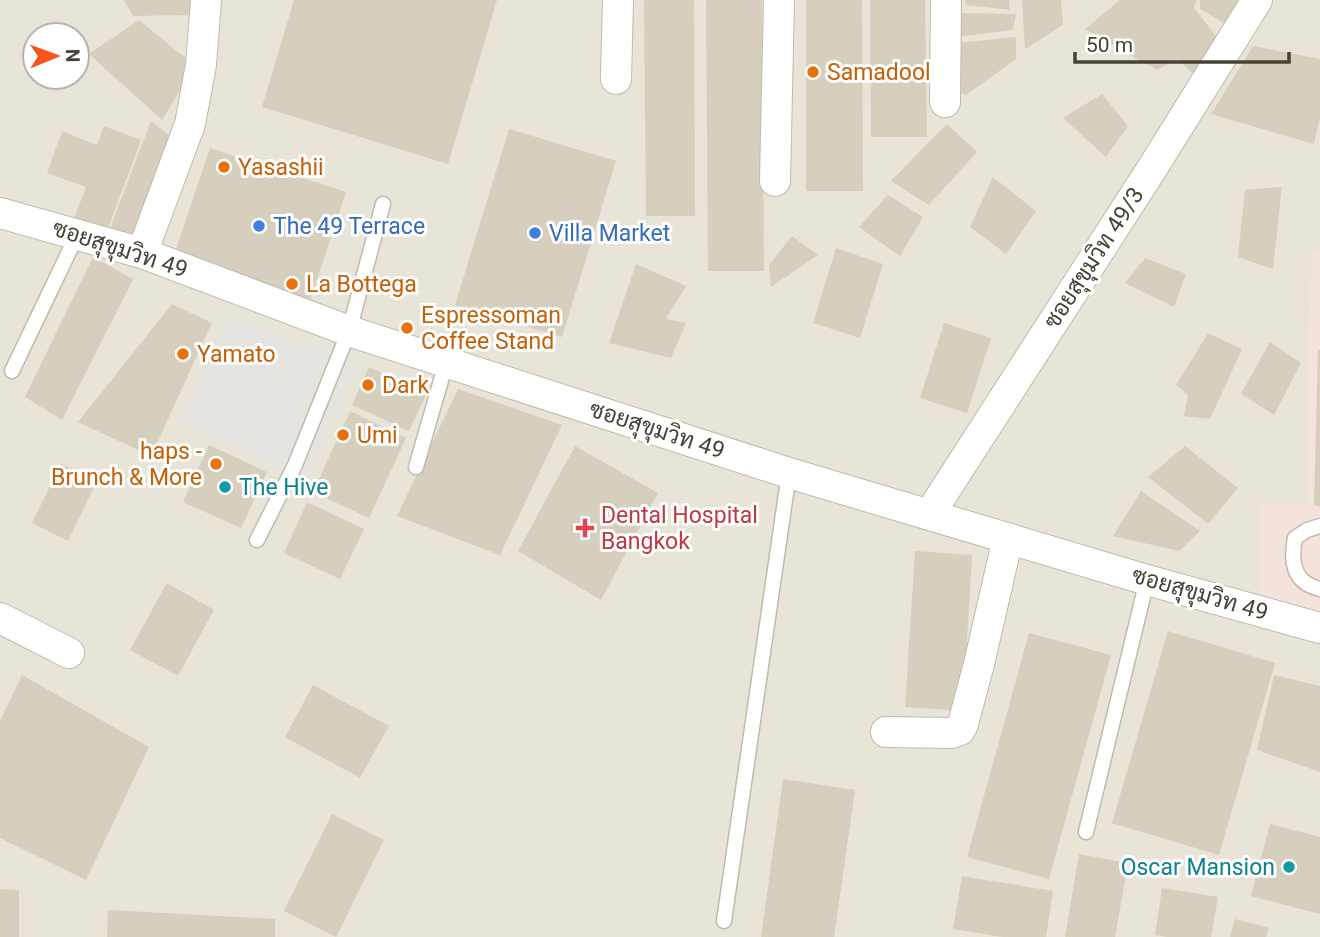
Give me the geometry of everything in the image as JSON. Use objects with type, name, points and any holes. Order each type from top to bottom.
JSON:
[{"type":"street","points":[[142,253],[190,124],[201,65],[206,0]]},
{"type":"street","points":[[616,79],[618,0]]},
{"type":"street","points":[[775,181],[779,0]]},
{"type":"street","points":[[944,102],[946,0]]},
{"type":"street","name":"ซอยสุขุมวิท 49/3","points":[[929,514],[1153,167],[1257,0]]},
{"type":"street","name":"ซอยสุขุมวิท 49","points":[[0,213],[142,253],[349,331],[789,472],[1147,580],[1320,628]]},
{"type":"street","points":[[886,732],[952,733],[960,730],[1008,538]]},
{"type":"street","points":[[0,618],[69,653]]},
{"type":"lane","points":[[257,540],[295,464],[349,331],[383,204]]},
{"type":"lane","points":[[12,371],[77,235]]},
{"type":"lane","points":[[416,467],[446,363]]},
{"type":"lane","points":[[724,921],[789,472]]},
{"type":"lane","points":[[1320,526],[1295,538],[1292,552],[1299,579],[1320,590]]},
{"type":"lane","points":[[1086,832],[1147,580]]},
{"type":"shaded area","points":[[0,0],[1320,0],[1320,937],[0,937]]},
{"type":"shaded area","points":[[1311,252],[1320,252],[1320,634],[1258,615],[1260,504],[1306,503]]},
{"type":"shaded area","points":[[230,317],[360,365],[305,479],[181,421]]},
{"type":"building","points":[[124,0],[196,0],[195,15],[133,16]]},
{"type":"building","points":[[294,0],[497,0],[448,164],[262,107]]},
{"type":"building","points":[[644,0],[694,0],[695,216],[646,216]]},
{"type":"building","points":[[706,0],[762,0],[764,271],[708,271]]},
{"type":"building","points":[[806,0],[862,0],[863,191],[806,191]]},
{"type":"building","points":[[870,0],[925,0],[927,137],[871,137]]},
{"type":"building","points":[[965,0],[1009,0],[1010,10],[966,5]]},
{"type":"building","points":[[1022,0],[1061,0],[1063,25],[1025,49]]},
{"type":"building","points":[[1120,0],[1196,0],[1194,8],[1216,36],[1194,74],[1177,59],[1157,70],[1085,29]]},
{"type":"building","points":[[1200,0],[1243,0],[1226,24],[1200,9]]},
{"type":"building","points":[[952,13],[1016,14],[1013,30],[955,37]]},
{"type":"building","points":[[139,20],[195,66],[162,120],[91,56],[91,53]]},
{"type":"building","points":[[1016,37],[1016,59],[966,95],[950,88],[957,43]]},
{"type":"building","points":[[1253,46],[1320,59],[1320,117],[1314,144],[1211,114]]},
{"type":"building","points":[[1102,94],[1128,126],[1106,157],[1063,118]]},
{"type":"building","points":[[151,121],[170,136],[132,242],[106,239]]},
{"type":"building","points":[[947,124],[977,152],[929,205],[891,181]]},
{"type":"building","points":[[104,126],[141,140],[106,234],[73,221],[86,187],[47,173],[62,131],[97,145]]},
{"type":"building","points":[[509,129],[616,161],[562,337],[455,305]]},
{"type":"building","name":"The 49 Terrace","points":[[210,148],[346,192],[307,310],[172,261]]},
{"type":"building","points":[[993,177],[1036,211],[1006,254],[970,227]]},
{"type":"building","points":[[1282,187],[1273,269],[1238,257],[1245,190]]},
{"type":"building","points":[[888,195],[923,217],[900,256],[859,227]]},
{"type":"building","points":[[792,236],[818,255],[771,287],[769,265]]},
{"type":"building","points":[[836,248],[883,264],[860,338],[813,323]]},
{"type":"building","points":[[93,257],[133,279],[62,420],[25,397]]},
{"type":"building","points":[[1145,258],[1186,274],[1174,307],[1125,283]]},
{"type":"building","points":[[636,264],[686,286],[666,319],[686,323],[671,358],[609,343]]},
{"type":"building","points":[[172,304],[212,323],[151,456],[78,422]]},
{"type":"building","points":[[944,323],[991,338],[967,413],[920,398]]},
{"type":"building","points":[[1208,333],[1242,349],[1210,419],[1184,416],[1188,395],[1176,385]]},
{"type":"building","points":[[1270,342],[1301,363],[1274,415],[1241,394]]},
{"type":"building","points":[[1320,350],[1320,507],[1314,505]]},
{"type":"building","points":[[369,367],[427,393],[409,431],[352,405]]},
{"type":"building","points":[[458,389],[562,425],[500,555],[397,516]]},
{"type":"building","points":[[350,411],[406,438],[369,518],[313,492]]},
{"type":"building","name":"The Hive","points":[[209,445],[267,472],[241,528],[183,502]]},
{"type":"building","name":"Dental Hospital Bangkok","points":[[575,446],[658,493],[601,600],[518,551]]},
{"type":"building","points":[[1185,446],[1238,488],[1208,524],[1148,477]]},
{"type":"building","points":[[61,464],[97,481],[68,541],[32,523]]},
{"type":"building","points":[[1141,491],[1200,531],[1179,551],[1113,536]]},
{"type":"building","points":[[307,502],[364,529],[340,579],[284,553]]},
{"type":"building","points":[[915,551],[972,555],[963,711],[905,707]]},
{"type":"building","points":[[167,583],[214,610],[178,676],[130,650]]},
{"type":"building","points":[[1168,631],[1275,663],[1219,855],[1112,823]]},
{"type":"building","points":[[1029,633],[1111,655],[1049,879],[967,857]]},
{"type":"building","points":[[22,675],[149,747],[86,880],[0,838],[0,721]]},
{"type":"building","points":[[1274,675],[1320,686],[1320,772],[1257,750]]},
{"type":"building","points":[[313,685],[389,726],[360,778],[285,737]]},
{"type":"building","points":[[783,779],[855,790],[834,937],[761,937]]},
{"type":"building","points":[[332,814],[384,840],[336,937],[284,911]]},
{"type":"building","name":"Oscar Mansion","points":[[1270,824],[1320,837],[1320,914],[1251,896]]},
{"type":"building","points":[[1079,854],[1128,863],[1115,937],[1065,937]]},
{"type":"building","points":[[962,876],[1053,891],[1046,937],[1002,937],[953,929]]},
{"type":"building","points":[[1162,888],[1218,897],[1211,937],[1155,935]]},
{"type":"building","points":[[0,889],[19,890],[19,937],[0,937]]},
{"type":"building","points":[[108,910],[275,919],[275,937],[107,937]]},
{"type":"building","points":[[1235,919],[1269,928],[1266,937],[1230,937]]},
{"type":"place","name":"Samadool","points":[[813,72]]},
{"type":"place","name":"Yasashii","points":[[224,167]]},
{"type":"place","name":"The 49 Terrace","points":[[259,226]]},
{"type":"place","name":"Villa Market","points":[[535,233]]},
{"type":"place","name":"La Bottega","points":[[292,284]]},
{"type":"place","name":"Espressoman Coffee Stand","points":[[407,328]]},
{"type":"place","name":"Yamato","points":[[183,354]]},
{"type":"place","name":"Dark","points":[[368,385]]},
{"type":"place","name":"Umi","points":[[343,435]]},
{"type":"place","name":"haps - Brunch & More","points":[[216,464]]},
{"type":"place","name":"The Hive","points":[[225,487]]},
{"type":"place","name":"Dental Hospital Bangkok","points":[[585,528]]},
{"type":"place","name":"Oscar Mansion","points":[[1289,867]]}]
